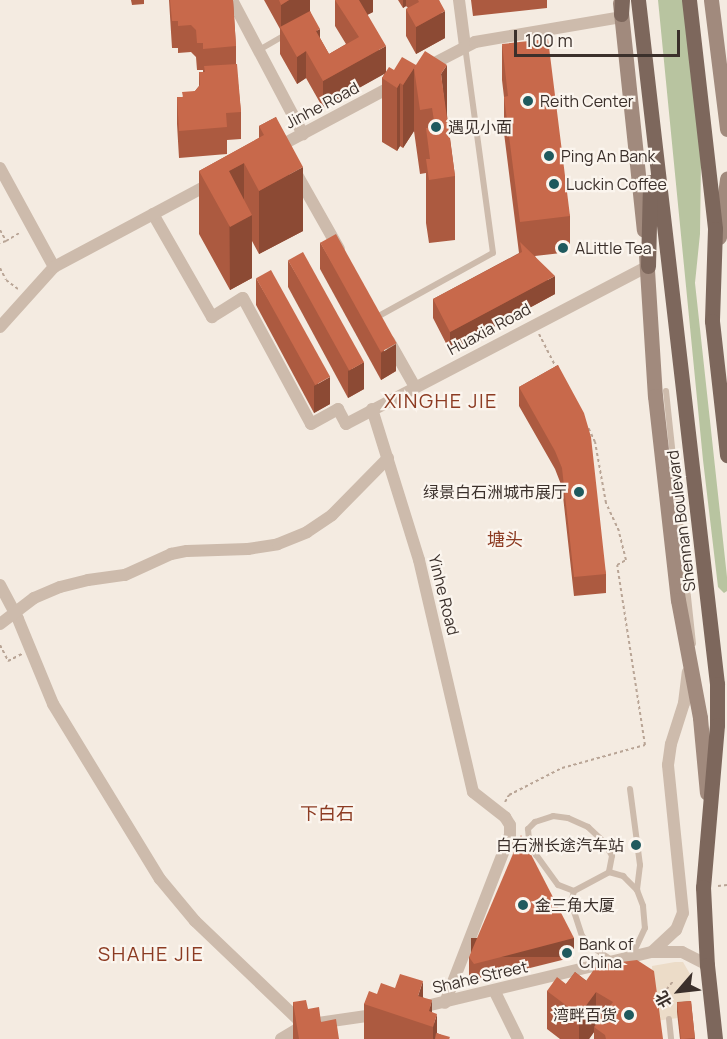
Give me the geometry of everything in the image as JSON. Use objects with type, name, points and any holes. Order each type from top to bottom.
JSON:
[{"type":"main road","name":"Shennan Boulevard","points":[[638,0],[707,585],[718,707],[703,887],[707,965],[715,1039]]},
{"type":"main road","points":[[689,0],[716,255]]},
{"type":"main road","points":[[711,0],[727,129]]},
{"type":"main road","points":[[621,8],[648,266],[655,396],[678,600],[700,718],[710,818]]},
{"type":"main road","points":[[648,266],[649,104]]},
{"type":"main road","points":[[727,179],[716,255],[712,321],[727,455]]},
{"type":"main road","points":[[718,707],[727,720]]},
{"type":"street","points":[[232,0],[303,134]]},
{"type":"street","points":[[459,0],[465,46]]},
{"type":"street","name":"Jinhe Road","points":[[261,156],[287,156],[303,134],[465,46],[486,39],[621,8]]},
{"type":"street","points":[[287,156],[343,257]]},
{"type":"street","points":[[0,168],[54,267]]},
{"type":"street","points":[[0,327],[54,267],[222,177]]},
{"type":"street","name":"Huaxia Road","points":[[153,214],[212,317],[243,298],[311,424],[338,410],[346,424],[648,266]]},
{"type":"street","points":[[374,312],[415,387]]},
{"type":"street","name":"Yinhe Road","points":[[372,409],[419,560],[473,792],[499,813]]},
{"type":"street","points":[[0,624],[34,598],[60,586],[88,579],[107,580],[125,575],[171,554],[187,551],[248,549],[278,544],[297,536],[332,514],[387,458]]},
{"type":"street","points":[[0,585],[67,730],[160,879],[195,921],[304,1025]]},
{"type":"street","points":[[652,952],[676,930],[682,913],[668,765],[686,692],[688,654]]},
{"type":"street","points":[[445,1003],[510,836],[510,825],[499,813]]},
{"type":"street","points":[[652,952],[682,952],[707,965]]},
{"type":"street","name":"Shahe Street","points":[[281,1039],[304,1025],[445,1003],[652,952]]},
{"type":"street","points":[[495,992],[518,1039]]},
{"type":"lane","points":[[258,50],[298,28]]},
{"type":"lane","points":[[374,312],[493,254],[465,46]]},
{"type":"lane","points":[[666,391],[700,718]]},
{"type":"lane","points":[[630,789],[640,865],[637,890]]},
{"type":"lane","points":[[574,891],[558,885],[536,855],[529,839],[528,829],[535,822],[553,816],[568,818],[588,827],[604,842],[612,856],[609,872]]},
{"type":"lane","points":[[614,962],[592,947],[582,936],[570,903],[574,891],[609,872],[623,876],[637,890],[643,906],[645,928],[632,957]]},
{"type":"lane","points":[[669,1019],[671,1039]]},
{"type":"path","points":[[0,243],[32,226]]},
{"type":"path","points":[[0,231],[6,241]]},
{"type":"path","points":[[0,268],[6,280],[27,297]]},
{"type":"path","points":[[534,324],[561,375]]},
{"type":"path","points":[[499,813],[509,795],[562,768],[645,745],[617,565],[626,560],[619,531],[606,502],[596,442],[584,419]]},
{"type":"path","points":[[0,645],[8,661],[30,650]]},
{"type":"path","points":[[718,886],[727,885]]},
{"type":"path","points":[[650,994],[663,994],[674,981]]},
{"type":"green space","points":[[658,0],[684,0],[701,160],[700,234],[695,283],[727,577],[727,591],[724,593],[718,587],[703,460]]},
{"type":"shaded area","points":[[683,962],[690,974],[690,1005],[677,1006],[678,1018],[655,1021],[652,966]]},
{"type":"building","points":[[170,0],[233,0],[236,46],[203,49],[203,43],[197,43],[196,30],[191,25],[178,26],[178,21],[172,21]]},
{"type":"building","points":[[279,0],[289,0],[281,5]]},
{"type":"building","points":[[335,0],[359,0],[386,46],[323,81],[306,51],[297,57],[280,27],[310,11],[320,29],[316,31],[329,54],[359,37]]},
{"type":"building","points":[[418,0],[439,0],[445,11],[416,27],[406,9],[419,2]]},
{"type":"building","points":[[548,39],[570,216],[520,222],[504,97],[508,96],[502,44]]},
{"type":"building","points":[[425,51],[447,65],[441,74],[455,176],[429,180],[426,159],[430,159],[426,128],[435,127],[432,108],[420,110],[414,68]]},
{"type":"building","points":[[402,57],[416,65],[403,85],[400,83],[397,88],[382,78],[389,67],[394,70]]},
{"type":"building","points":[[237,64],[241,112],[226,113],[227,127],[179,131],[177,97],[183,97],[182,92],[195,91],[200,85],[199,72],[205,72],[204,66]]},
{"type":"building","points":[[276,117],[303,167],[259,191],[244,163],[229,171],[252,215],[230,227],[199,171],[264,135],[259,126]]},
{"type":"building","points":[[336,234],[397,343],[381,352],[320,243]]},
{"type":"building","points":[[520,242],[555,276],[450,332],[433,299],[522,252]]},
{"type":"building","points":[[303,252],[364,362],[349,370],[288,260]]},
{"type":"building","points":[[271,270],[330,377],[315,385],[256,278]]},
{"type":"building","name":"绿景白石洲城市展厅","points":[[558,365],[584,413],[591,437],[606,574],[574,577],[562,468],[519,387]]},
{"type":"building","name":"金三角大厦","points":[[521,835],[574,938],[474,964],[469,957]]},
{"type":"building","points":[[637,960],[654,971],[663,1039],[606,1039],[605,1035],[594,1027],[613,1002],[596,992],[579,1015],[547,991],[557,977],[566,984],[575,972],[586,981],[597,965]]},
{"type":"building","points":[[400,974],[423,981],[418,996],[432,1000],[429,1011],[437,1014],[433,1027],[364,1004],[369,991],[377,994],[381,983],[395,988]]},
{"type":"building","points":[[306,1000],[308,1009],[319,1007],[321,1022],[336,1019],[339,1039],[299,1039],[293,1002]]},
{"type":"building","points":[[691,1001],[695,1038],[681,1039],[677,1002]]},
{"type":"building","points":[[436,1033],[450,1037],[449,1039],[435,1039]]},
{"type":"place","name":"Reith Center","points":[[528,101]]},
{"type":"place","name":"遇见小面","points":[[436,127]]},
{"type":"place","name":"Ping An Bank","points":[[549,156]]},
{"type":"place","name":"Luckin Coffee","points":[[554,184]]},
{"type":"place","name":"ALittle Tea","points":[[563,248]]},
{"type":"place","name":"绿景白石洲城市展厅","points":[[579,492]]},
{"type":"place","name":"白石洲长途汽车站","points":[[636,845]]},
{"type":"place","name":"金三角大厦","points":[[523,905]]},
{"type":"place","name":"Bank of China","points":[[567,953]]},
{"type":"place","name":"湾畔百货","points":[[629,1015]]},
{"type":"district","name":"XINGHE JIE","points":[[441,400]]},
{"type":"district","name":"塘头","points":[[505,539]]},
{"type":"district","name":"下白石","points":[[327,813]]},
{"type":"district","name":"SHAHE JIE","points":[[151,953]]}]
